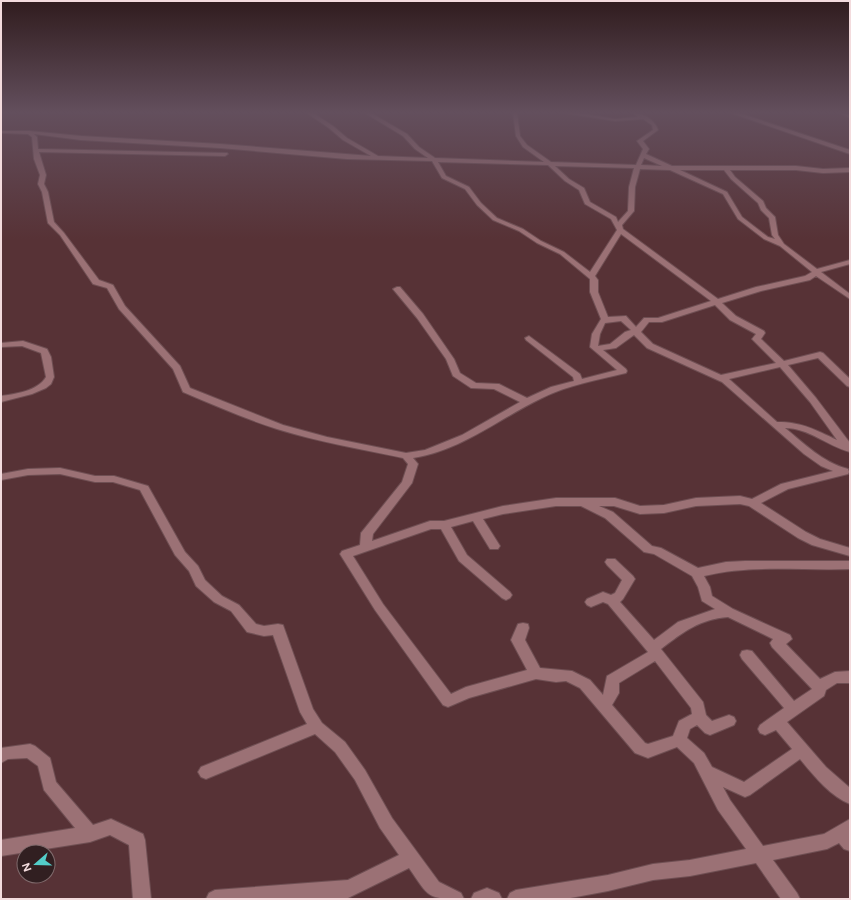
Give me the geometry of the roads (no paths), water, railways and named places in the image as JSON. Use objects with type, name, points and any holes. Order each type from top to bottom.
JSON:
[{"type":"street","points":[[37,155],[43,175],[41,184],[45,192],[51,223],[62,234],[96,282],[110,287],[122,307],[177,368],[186,390],[238,412],[281,427],[337,442],[406,456],[427,453],[465,437],[527,402],[554,389],[623,371],[594,348],[596,334],[602,321],[623,318],[650,346],[664,354],[721,378],[735,388],[775,425],[800,444],[812,457],[847,470]]},
{"type":"street","points":[[256,155],[376,157],[493,163],[548,162],[672,168],[796,168],[823,171],[850,170]]},
{"type":"street","points":[[321,155],[345,157]]},
{"type":"street","points":[[427,155],[434,160],[444,177],[467,188],[479,204],[495,219],[521,230],[539,242],[562,253],[590,276],[594,280],[594,292],[605,320]]},
{"type":"street","points":[[538,155],[548,162],[567,180],[582,189],[587,203],[614,218],[616,225],[620,230],[717,302],[733,318],[761,333],[756,339],[799,381],[850,449]]},
{"type":"street","points":[[590,276],[620,230],[619,226],[631,211],[630,196],[637,166],[643,155],[725,193],[740,218],[766,238],[782,245],[799,257],[850,297]]},
{"type":"street","points":[[725,168],[733,178],[761,202],[763,210],[772,217],[775,235],[782,245]]},
{"type":"street","points":[[596,349],[613,346],[628,334],[637,331],[647,320],[659,320],[759,289],[807,278],[817,272],[850,262]]},
{"type":"street","points":[[397,289],[420,316],[450,359],[456,374],[474,386],[496,386],[527,402]]},
{"type":"street","points":[[528,338],[577,376],[579,383]]},
{"type":"street","points":[[1,345],[23,343],[44,351],[47,357],[50,378],[46,384],[30,392],[1,400]]},
{"type":"street","points":[[721,378],[820,355],[850,384]]},
{"type":"street","points":[[775,425],[805,428],[850,449]]},
{"type":"street","points":[[365,547],[367,533],[406,483],[413,464],[406,456]]},
{"type":"street","points":[[753,503],[786,486],[847,470]]},
{"type":"street","points":[[1,477],[28,472],[60,471],[95,479],[114,479],[144,488],[181,555],[194,569],[200,583],[218,599],[235,608],[252,628],[264,631],[278,630],[307,712],[317,727],[340,747],[360,775],[386,823],[433,888],[455,899]]},
{"type":"street","points":[[679,740],[648,751],[640,748],[585,684],[567,675],[556,676],[536,673],[466,693],[448,701],[379,608],[346,554],[430,525],[444,525],[477,518],[503,510],[556,502],[615,502],[640,510],[664,509],[696,502],[721,500],[740,500],[753,503],[802,535],[816,542],[850,552]]},
{"type":"street","points":[[582,501],[609,515],[648,549],[657,551],[697,573],[704,587],[706,598],[729,612],[786,639],[777,643],[819,687]]},
{"type":"street","points":[[477,518],[494,546]]},
{"type":"street","points":[[444,525],[463,558],[506,596]]},
{"type":"street","points":[[611,562],[629,579],[619,596],[612,601]]},
{"type":"street","points":[[697,573],[728,566],[757,564],[814,567],[850,565]]},
{"type":"street","points":[[591,602],[603,597],[612,601],[655,650],[698,706],[699,717],[710,729],[729,721]]},
{"type":"street","points":[[605,706],[612,693],[612,680],[655,650],[683,625],[718,613],[729,612]]},
{"type":"street","points":[[523,628],[518,640],[536,673]]},
{"type":"street","points":[[747,655],[792,709]]},
{"type":"street","points":[[819,687],[834,678],[850,677]]},
{"type":"street","points":[[765,729],[778,721],[792,709],[819,692],[819,687]]},
{"type":"street","points":[[679,740],[684,724],[699,717]]},
{"type":"street","points":[[778,721],[802,750],[839,790],[850,797]]},
{"type":"street","points":[[206,772],[317,727]]},
{"type":"street","points":[[679,740],[699,758],[724,805],[758,855],[791,899]]},
{"type":"street","points":[[706,772],[745,790],[802,750]]},
{"type":"street","points":[[1,756],[6,753],[30,752],[45,763],[49,785],[90,834]]},
{"type":"street","points":[[1,848],[90,834],[111,827],[137,840],[142,899]]},
{"type":"street","points":[[516,899],[608,883],[652,872],[690,868],[758,855],[827,841],[847,834]]},
{"type":"street","points":[[215,899],[348,888],[360,884],[411,858]]},
{"type":"street","points":[[480,899],[487,897],[493,899]]}]
